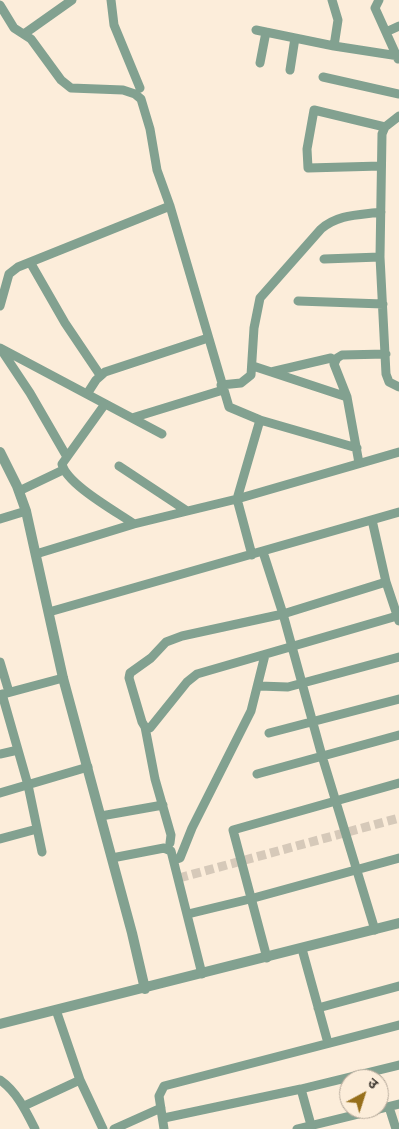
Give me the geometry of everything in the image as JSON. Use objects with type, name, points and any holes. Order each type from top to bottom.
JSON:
[{"type":"street","points":[[24,34],[72,0]]},
{"type":"street","points":[[111,0],[114,25],[140,88]]},
{"type":"street","points":[[332,0],[338,20],[334,46]]},
{"type":"street","points":[[377,1],[375,8],[398,58]]},
{"type":"street","points":[[0,4],[14,28],[31,39],[61,80],[71,88],[123,90],[135,94],[141,100],[150,129],[153,155],[170,206],[222,388],[231,410],[357,448]]},
{"type":"street","points":[[386,32],[399,26]]},
{"type":"street","points":[[256,30],[398,58]]},
{"type":"street","points":[[260,63],[266,32]]},
{"type":"street","points":[[290,70],[295,38]]},
{"type":"street","points":[[323,77],[399,94]]},
{"type":"street","points":[[381,166],[308,168],[307,149],[314,110],[385,127]]},
{"type":"street","points":[[399,116],[385,127],[380,149],[380,257],[386,374],[389,382],[399,387]]},
{"type":"street","points":[[0,306],[5,294],[9,274],[18,267],[170,206]]},
{"type":"street","points":[[132,418],[247,380],[253,366],[257,304],[266,289],[332,220],[381,212]]},
{"type":"street","points":[[324,259],[380,257]]},
{"type":"street","points":[[30,262],[65,323],[100,375]]},
{"type":"street","points":[[298,301],[383,304]]},
{"type":"street","points":[[87,394],[100,375],[208,338]]},
{"type":"street","points":[[0,348],[162,434]]},
{"type":"street","points":[[0,348],[30,393],[67,457]]},
{"type":"street","points":[[359,463],[347,397],[334,364],[337,358],[342,355],[362,353],[386,354]]},
{"type":"street","points":[[271,372],[331,358]]},
{"type":"street","points":[[253,366],[347,397]]},
{"type":"street","points":[[105,404],[62,464],[63,470],[75,483],[134,524]]},
{"type":"street","points":[[252,555],[237,499],[240,480],[260,420]]},
{"type":"street","points":[[0,452],[19,491],[26,511],[64,678],[145,989]]},
{"type":"street","points":[[36,554],[134,524],[237,499],[399,452]]},
{"type":"street","points":[[119,466],[187,511]]},
{"type":"street","points":[[19,491],[63,470]]},
{"type":"street","points":[[0,519],[26,511]]},
{"type":"street","points":[[49,612],[112,592],[263,552],[399,512]]},
{"type":"street","points":[[145,727],[150,728],[155,723],[187,682],[197,674],[293,646],[398,619],[386,582],[372,520]]},
{"type":"street","points":[[263,552],[293,646],[322,756],[337,800],[375,930]]},
{"type":"street","points":[[170,843],[171,835],[155,780],[145,727],[129,678],[134,668],[145,663],[166,642],[182,636],[283,614],[386,582]]},
{"type":"street","points":[[174,860],[180,858],[192,828],[251,711],[259,686],[265,655]]},
{"type":"street","points":[[259,686],[282,688],[399,657]]},
{"type":"street","points":[[0,662],[4,694],[28,785],[42,852]]},
{"type":"street","points":[[4,694],[64,678]]},
{"type":"street","points":[[269,733],[399,699]]},
{"type":"street","points":[[257,774],[399,735]]},
{"type":"street","points":[[0,754],[18,750]]},
{"type":"street","points":[[0,792],[88,767]]},
{"type":"street","points":[[267,958],[250,900],[233,830],[399,783]]},
{"type":"street","points":[[101,816],[163,805]]},
{"type":"street","points":[[0,839],[37,828]]},
{"type":"street","points":[[112,858],[164,848],[171,851],[202,974]]},
{"type":"street","points":[[188,914],[250,900],[399,858]]},
{"type":"street","points":[[0,1024],[145,989],[399,923]]},
{"type":"street","points":[[302,949],[328,1043]]},
{"type":"street","points":[[318,1008],[399,986]]},
{"type":"street","points":[[56,1010],[80,1080],[103,1129]]},
{"type":"street","points":[[164,1129],[164,1118],[159,1096],[161,1090],[170,1084],[399,1025]]},
{"type":"street","points":[[164,1118],[301,1089],[399,1065]]},
{"type":"street","points":[[0,1080],[10,1088],[24,1106],[35,1129]]},
{"type":"street","points":[[24,1106],[80,1080]]},
{"type":"street","points":[[301,1089],[311,1126]]},
{"type":"street","points":[[396,1129],[389,1107],[399,1104]]},
{"type":"street","points":[[114,1129],[161,1108]]},
{"type":"street","points":[[300,1129],[340,1119]]},
{"type":"tunnel","points":[[179,878],[399,818]]}]
